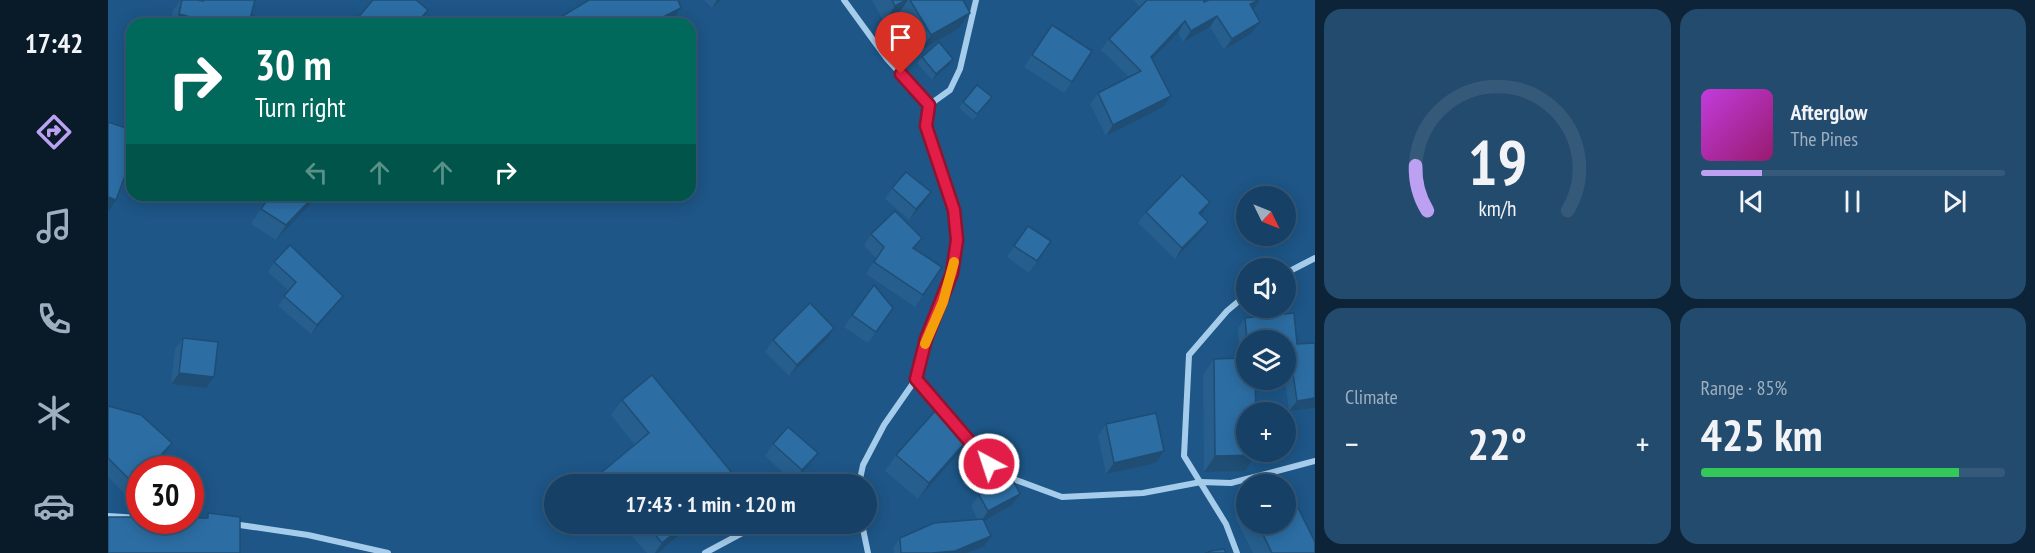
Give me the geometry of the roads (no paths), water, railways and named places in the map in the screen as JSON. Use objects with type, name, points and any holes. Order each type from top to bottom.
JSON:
[{"type":"street","points":[[844,0],[887,59],[929,105]]},
{"type":"street","points":[[861,474],[863,465],[884,425],[916,379],[926,339],[952,273],[957,240],[954,210],[926,126],[929,105],[950,90],[960,69],[976,0]]},
{"type":"street","points":[[1296,268],[1315,258]]},
{"type":"street","points":[[1236,303],[1227,310],[1190,355],[1184,456],[1226,524],[1237,553]]},
{"type":"street","points":[[916,379],[997,473],[1062,497],[1143,493],[1201,482],[1232,483],[1315,461]]},
{"type":"street","points":[[108,516],[126,517]]},
{"type":"street","points":[[222,522],[308,535],[388,553]]},
{"type":"street","points":[[705,553],[740,534]]},
{"type":"street","points":[[864,534],[867,553]]}]
